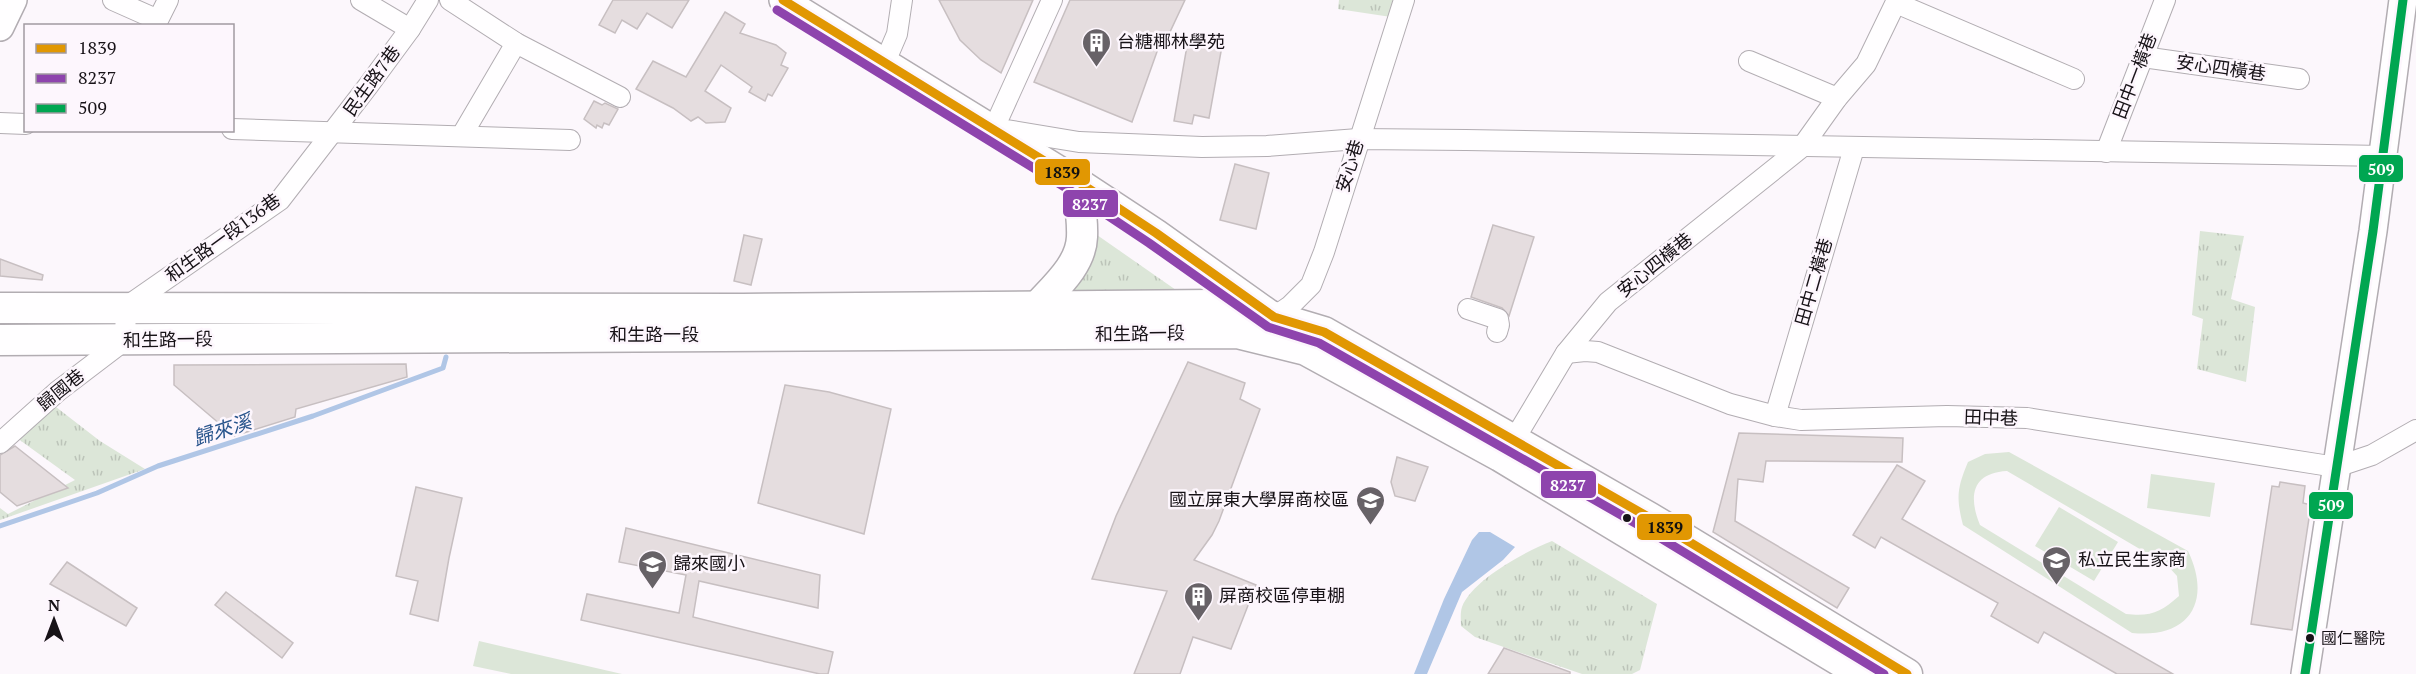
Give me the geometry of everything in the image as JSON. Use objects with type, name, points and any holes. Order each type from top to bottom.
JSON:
[{"type":"main road","points":[[1037,307],[1067,274],[1079,253],[1082,238],[1077,181]]},
{"type":"main road","name":"和生路一段","points":[[0,308],[743,309],[1213,305],[1274,317],[1324,332],[1507,448]]},
{"type":"main road","name":"和生路一段","points":[[0,340],[546,335],[1237,333],[1306,350],[1507,448]]},
{"type":"main road","points":[[1507,448],[1862,674]]},
{"type":"main road","points":[[1507,448],[1732,566],[1907,674]]},
{"type":"street","points":[[0,27],[13,0]]},
{"type":"street","points":[[113,0],[158,20],[168,0]]},
{"type":"street","name":"民生路7巷","points":[[361,0],[410,29]]},
{"type":"street","name":"民生路7巷","points":[[334,132],[410,29],[428,0]]},
{"type":"street","points":[[450,0],[516,43],[620,97]]},
{"type":"street","points":[[783,0],[994,128],[1156,233],[1274,317],[1306,350]]},
{"type":"street","points":[[885,62],[897,34],[902,0]]},
{"type":"street","points":[[994,128],[1052,0]]},
{"type":"street","name":"安心巷","points":[[1274,317],[1290,306],[1311,285],[1324,252],[1404,0]]},
{"type":"street","name":"田中一橫巷","points":[[2106,152],[2164,0]]},
{"type":"street","points":[[2305,674],[2383,156],[2403,0]]},
{"type":"street","name":"安心四橫巷","points":[[1507,448],[1566,353],[1608,302],[1802,147],[1837,98],[1866,64],[1897,2],[2074,80]]},
{"type":"street","points":[[462,135],[516,43]]},
{"type":"street","name":"安心四橫巷","points":[[2143,57],[2299,80]]},
{"type":"street","points":[[1749,61],[1837,98]]},
{"type":"street","points":[[0,123],[24,124]]},
{"type":"street","points":[[994,128],[1079,142],[1202,147],[1267,146],[1358,139],[2383,156]]},
{"type":"street","points":[[234,129],[570,140]]},
{"type":"street","name":"和生路一段136巷","points":[[126,308],[280,200],[334,132]]},
{"type":"street","name":"田中二橫巷","points":[[1775,416],[1854,148]]},
{"type":"street","points":[[125,340],[126,308]]},
{"type":"street","points":[[1467,309],[1498,319],[1497,332]]},
{"type":"street","name":"歸國巷","points":[[0,442],[58,391],[125,340]]},
{"type":"street","name":"田中巷","points":[[1566,353],[1598,352],[1730,404],[1775,416],[1801,420],[1947,416],[2027,418],[2336,467],[2372,455],[2416,430]]},
{"type":"green space","points":[[1339,0],[1397,0],[1391,17],[1338,9]]},
{"type":"green space","points":[[1087,228],[1176,290],[1074,290],[1086,264]]},
{"type":"green space","points":[[2200,231],[2244,236],[2231,299],[2255,307],[2246,382],[2197,369],[2203,319],[2192,315]]},
{"type":"green space","points":[[56,407],[100,441],[145,469],[0,520],[0,508],[8,514],[75,480],[17,438]]},
{"type":"green space","points":[[2009,452],[2188,551],[2198,586],[2191,613],[2182,623],[2169,630],[2132,633],[1963,525],[1959,507],[1962,479],[1968,462],[1985,454]],"holes":[[[2007,471],[2167,565],[2177,576],[2179,596],[2155,612],[2142,615],[2126,614],[1980,525],[1974,505],[1976,488],[1986,476]]]},
{"type":"green space","points":[[2151,474],[2215,483],[2210,517],[2147,508]]},
{"type":"green space","points":[[2059,507],[2118,542],[2094,581],[2035,546]]},
{"type":"green space","points":[[1552,541],[1657,604],[1640,670],[1632,674],[1582,674],[1475,637],[1461,626],[1462,607],[1477,587],[1515,559]]},
{"type":"green space","points":[[479,641],[622,674],[511,674],[473,666]]},
{"type":"water","points":[[1479,532],[1490,532],[1515,547],[1503,560],[1462,592],[1427,674],[1414,674],[1444,599],[1472,540]]},
{"type":"building","points":[[613,0],[689,0],[672,28],[647,13],[637,29],[622,20],[615,33],[599,25]]},
{"type":"building","points":[[939,0],[1033,0],[1001,73],[981,60],[960,40]]},
{"type":"building","name":"台糖椰林學苑","points":[[1070,0],[1185,0],[1169,34],[1164,32],[1132,122],[1034,82]]},
{"type":"building","points":[[725,12],[745,24],[740,33],[776,45],[786,53],[781,65],[788,68],[772,96],[768,94],[765,101],[749,92],[752,87],[721,65],[705,91],[731,108],[725,122],[706,123],[698,117],[691,121],[673,108],[636,89],[653,61],[686,77]]},
{"type":"building","points":[[1188,40],[1222,46],[1209,118],[1194,115],[1192,124],[1174,121]]},
{"type":"building","points":[[594,101],[618,109],[609,125],[604,123],[602,128],[597,125],[596,128],[584,119]]},
{"type":"building","points":[[1235,164],[1269,173],[1256,229],[1220,220]]},
{"type":"building","points":[[1493,225],[1534,237],[1509,316],[1502,308],[1471,297]]},
{"type":"building","points":[[744,235],[762,239],[751,285],[734,281]]},
{"type":"building","points":[[0,259],[43,275],[42,280],[0,276]]},
{"type":"building","points":[[1188,362],[1245,383],[1240,399],[1260,409],[1219,521],[1194,560],[1256,585],[1231,649],[1193,637],[1180,674],[1134,674],[1167,591],[1092,579],[1116,516]]},
{"type":"building","points":[[406,364],[407,377],[296,409],[295,417],[234,436],[174,385],[174,365]]},
{"type":"building","points":[[785,385],[829,392],[891,409],[864,534],[758,503]]},
{"type":"building","points":[[1739,433],[1903,438],[1902,462],[1766,461],[1763,482],[1738,479],[1735,521],[1849,588],[1837,608],[1713,532]]},
{"type":"building","points":[[15,446],[68,488],[17,506],[0,492],[0,455]]},
{"type":"building","points":[[1397,457],[1428,467],[1415,501],[1395,496],[1391,482]]},
{"type":"building","points":[[1897,465],[1925,481],[1902,519],[2173,674],[2117,674],[2044,632],[2038,643],[1991,616],[1998,603],[1881,537],[1875,548],[1853,535]]},
{"type":"building","points":[[2280,482],[2305,486],[2303,503],[2311,505],[2292,630],[2251,624],[2272,486],[2279,487]]},
{"type":"building","points":[[416,487],[462,498],[438,621],[410,614],[418,581],[396,576]]},
{"type":"building","points":[[626,528],[820,575],[818,608],[699,581],[693,617],[833,652],[828,674],[581,620],[587,594],[679,613],[686,575],[619,562]]},
{"type":"building","points":[[67,562],[137,608],[126,626],[50,584]]},
{"type":"building","points":[[226,592],[293,643],[282,658],[215,605]]},
{"type":"building","points":[[1504,648],[1570,672],[1570,674],[1488,674]]},
{"type":"waterway","name":"歸來溪","points":[[0,526],[97,493],[158,466],[313,416],[443,368],[446,357]]},
{"type":"transit line","name":"1839","points":[[783,0],[1077,181],[1156,233],[1274,317],[1324,332],[1650,518],[1907,674]]},
{"type":"transit line","name":"509","points":[[2305,674],[2373,231],[2403,0]]},
{"type":"transit line","name":"8237","points":[[777,10],[1071,191],[1268,327],[1319,343],[1644,528],[1884,674]]},
{"type":"place","name":"台糖椰林學苑","points":[[1096,68]]},
{"type":"place","name":"國立屏東大學屏商校區","points":[[1370,526]]},
{"type":"place","name":"私立民生家商","points":[[2057,586]]},
{"type":"place","name":"歸來國小","points":[[652,590]]},
{"type":"place","name":"屏商校區停車棚","points":[[1198,622]]},
{"type":"place","name":"國仁醫院","points":[[2310,638]]}]
